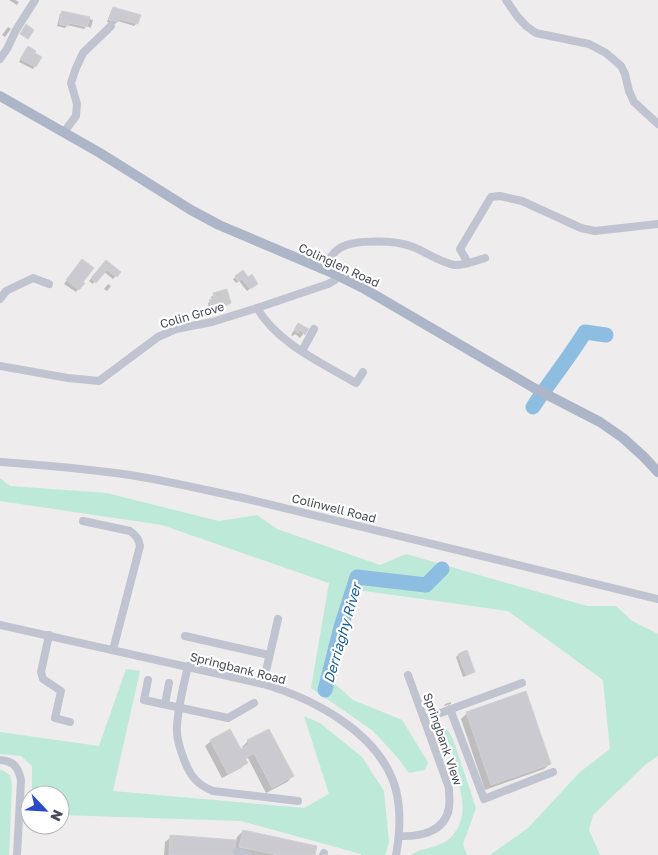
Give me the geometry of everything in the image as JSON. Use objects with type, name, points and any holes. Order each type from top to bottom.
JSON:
[{"type":"main road","name":"Colinglen Road","points":[[0,96],[100,153],[191,210],[219,225],[338,276],[388,302],[534,388],[600,422],[623,438],[658,472]]},
{"type":"street","points":[[0,59],[36,0]]},
{"type":"street","points":[[506,0],[526,26],[536,33],[589,44],[606,53],[621,66],[634,102],[658,124]]},
{"type":"street","points":[[64,132],[76,116],[77,104],[71,83],[76,68],[83,53],[110,26]]},
{"type":"street","points":[[468,263],[460,249],[491,197],[510,197],[581,228],[595,231],[658,224]]},
{"type":"street","points":[[324,269],[335,252],[342,247],[372,242],[390,242],[412,246],[456,266],[486,258]]},
{"type":"street","name":"Colin Grove","points":[[0,366],[68,378],[99,381],[158,337],[176,330],[212,322],[257,308],[328,284],[338,276]]},
{"type":"street","points":[[0,299],[6,291],[34,278],[49,284]]},
{"type":"street","points":[[257,308],[264,319],[279,335],[302,351],[356,383],[363,372]]},
{"type":"street","points":[[302,351],[314,329]]},
{"type":"street","name":"Colinwell Road","points":[[0,462],[130,475],[178,484],[243,498],[658,599]]},
{"type":"street","points":[[83,521],[130,531],[139,540],[140,546],[113,650]]},
{"type":"street","points":[[263,684],[278,618]]},
{"type":"street","name":"Springbank Road","points":[[0,625],[188,666],[278,688],[306,699],[332,714],[354,731],[376,753],[385,766],[396,790],[399,806],[399,836],[396,855]]},
{"type":"street","points":[[49,635],[41,672],[44,679],[61,691],[55,718],[70,722]]},
{"type":"street","points":[[185,636],[270,655]]},
{"type":"street","points":[[188,666],[177,730],[178,739],[191,776],[197,783],[213,791],[298,801]]},
{"type":"street","name":"Springbank View","points":[[399,836],[425,835],[431,832],[442,822],[449,809],[449,788],[408,675]]},
{"type":"street","points":[[148,680],[144,700],[180,708],[228,718],[254,703]]},
{"type":"street","points":[[165,704],[169,683]]},
{"type":"street","points":[[424,719],[522,683]]},
{"type":"street","points":[[450,709],[484,799],[552,772]]},
{"type":"street","points":[[0,760],[12,763],[18,770],[21,780],[17,855]]},
{"type":"street","points":[[237,852],[248,855]]},
{"type":"green space","points":[[0,478],[10,486],[107,493],[219,521],[257,515],[277,529],[380,565],[406,554],[587,606],[616,606],[632,621],[658,634],[658,756],[645,765],[593,815],[589,830],[600,855],[490,855],[528,828],[580,772],[610,749],[603,680],[508,611],[358,590],[334,683],[353,700],[402,720],[428,762],[425,770],[409,773],[372,730],[311,688],[329,583],[162,525],[0,501]]},
{"type":"green space","points":[[126,669],[140,671],[113,791],[304,808],[329,794],[304,716],[320,723],[362,757],[384,791],[389,842],[385,855],[361,855],[241,821],[70,815],[70,785],[32,785],[32,766],[21,756],[0,754],[0,732],[99,746]]},
{"type":"green space","points":[[447,729],[453,739],[476,808],[463,844],[467,855],[411,855],[448,840],[458,827],[462,817],[462,796],[442,741],[442,730]]},
{"type":"green space","points":[[0,770],[10,775],[12,785],[9,855],[0,855]]},
{"type":"building","points":[[113,7],[141,15],[138,24],[119,19],[118,22],[109,20]]},
{"type":"building","points":[[62,11],[90,17],[87,27],[69,23],[68,26],[59,24]]},
{"type":"building","points":[[26,24],[34,30],[28,39],[20,34]]},
{"type":"building","points":[[28,46],[42,57],[36,67],[20,59]]},
{"type":"building","points":[[82,259],[94,268],[79,290],[66,280]]},
{"type":"building","points":[[106,260],[121,272],[117,277],[107,270],[96,283],[91,278]]},
{"type":"building","points":[[243,270],[248,277],[252,274],[258,284],[250,289],[242,279],[238,281],[235,276]]},
{"type":"building","points":[[227,289],[231,303],[226,305],[225,302],[211,306],[209,300],[214,298],[213,293]]},
{"type":"building","points":[[298,323],[309,329],[305,335],[300,330],[298,333],[294,330]]},
{"type":"building","points":[[467,650],[475,672],[466,675],[458,654]]},
{"type":"building","points":[[526,691],[551,764],[491,785],[466,712]]},
{"type":"building","points":[[230,729],[241,749],[249,744],[247,740],[269,729],[294,776],[272,788],[254,753],[245,758],[248,763],[228,774],[210,740]]},
{"type":"building","points":[[243,830],[317,846],[315,855],[278,855],[239,847]]},
{"type":"building","points":[[170,835],[236,840],[234,855],[169,855]]},
{"type":"waterway","name":"Derriaghy River","points":[[533,407],[585,332],[606,335]]},
{"type":"waterway","name":"Derriaghy River","points":[[325,690],[341,627],[357,577],[426,585],[442,569]]}]
